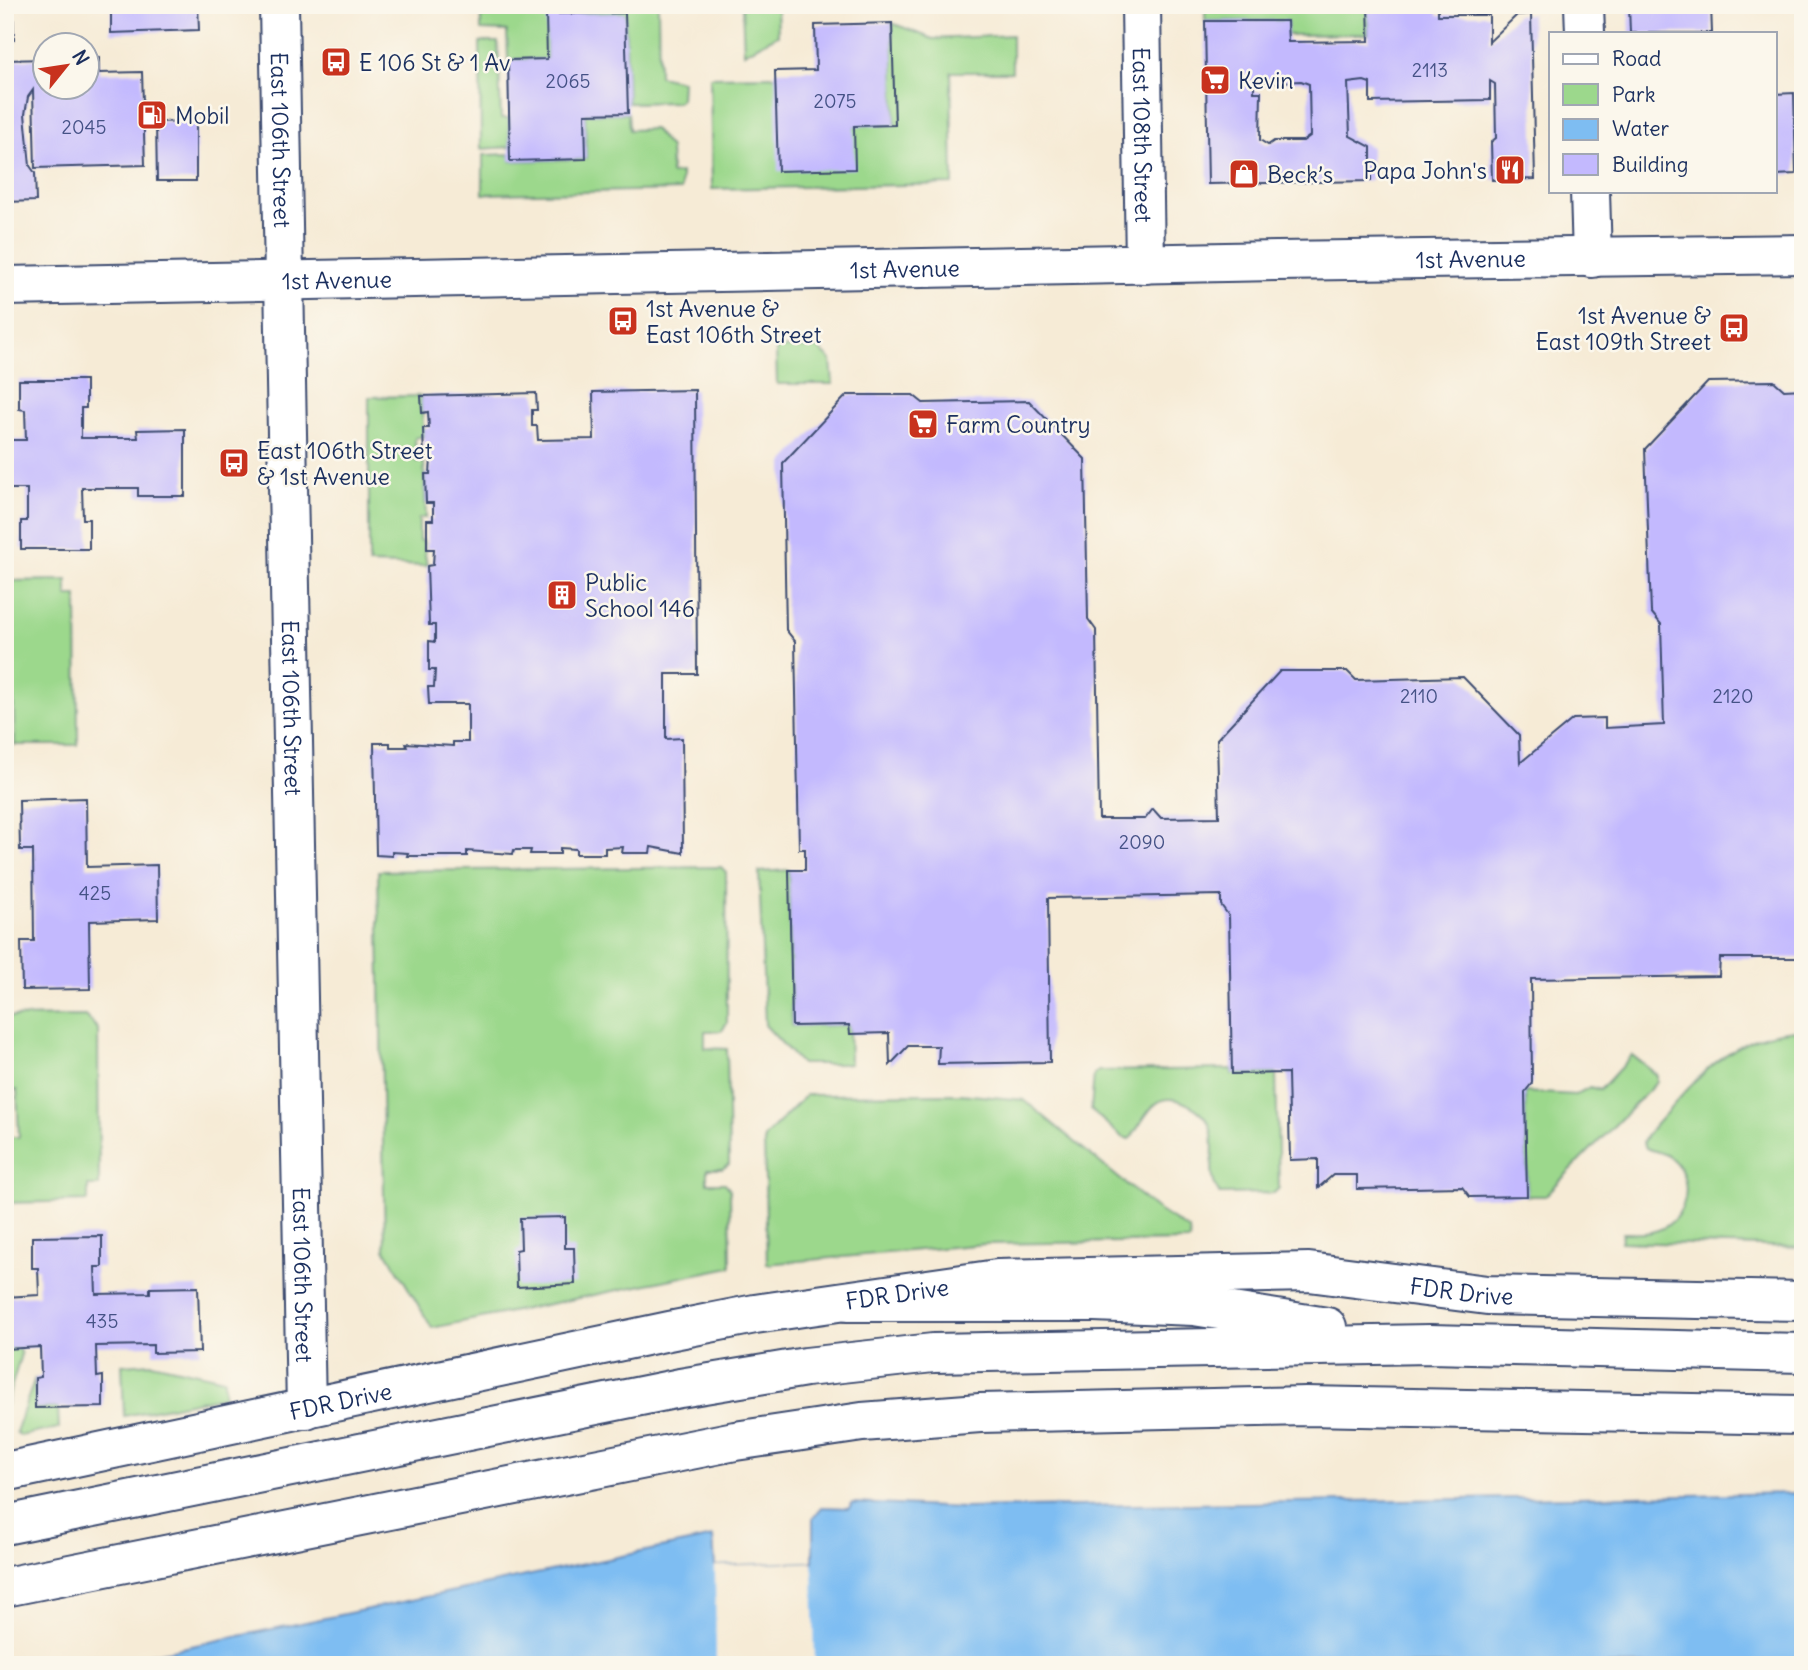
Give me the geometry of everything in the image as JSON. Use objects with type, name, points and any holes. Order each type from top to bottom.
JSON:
[{"type":"main road","name":"East 106th Street","points":[[279,5],[306,1409]]},
{"type":"main road","name":"East 108th Street","points":[[1141,5],[1145,264]]},
{"type":"main road","points":[[1584,5],[1585,32]]},
{"type":"main road","points":[[1590,192],[1592,258]]},
{"type":"main road","name":"1st Avenue","points":[[5,286],[1803,254]]},
{"type":"main road","name":"FDR Drive","points":[[5,1472],[669,1331],[997,1279],[1309,1272],[1487,1295],[1803,1301]]},
{"type":"main road","points":[[848,1302],[1081,1302],[1194,1306],[1430,1344]]},
{"type":"main road","points":[[5,1525],[666,1390],[806,1367],[933,1353],[1430,1344],[1803,1353]]},
{"type":"main road","points":[[5,1587],[735,1441],[800,1429],[876,1420],[980,1413],[1306,1406],[1803,1415]]},
{"type":"green space","points":[[481,5],[658,5],[659,76],[682,81],[681,99],[677,102],[628,103],[625,13],[547,14],[547,59],[508,60],[507,31],[481,30]]},
{"type":"green space","points":[[742,5],[777,5],[778,35],[744,53]]},
{"type":"green space","points":[[1205,5],[1368,5],[1368,34],[1287,35],[1287,21],[1205,21]]},
{"type":"green space","points":[[892,23],[933,39],[1012,35],[1012,72],[951,72],[953,184],[712,189],[710,77],[776,76],[854,126],[895,124]]},
{"type":"green space","points":[[480,42],[498,42],[501,118],[509,118],[510,147],[481,149]]},
{"type":"green space","points":[[628,113],[629,130],[654,129],[670,148],[671,174],[681,173],[681,190],[483,194],[483,155],[510,154],[511,161],[586,159],[585,114]]},
{"type":"green space","points":[[817,347],[831,360],[833,384],[777,384],[776,348]]},
{"type":"green space","points":[[421,396],[424,436],[415,438],[416,461],[424,462],[426,518],[419,518],[419,540],[423,541],[427,566],[369,564],[369,397]]},
{"type":"green space","points":[[67,580],[67,596],[77,596],[78,745],[15,745],[12,656],[5,655],[5,581]]},
{"type":"green space","points":[[721,867],[726,872],[727,1022],[722,1031],[705,1031],[705,1048],[727,1049],[729,1164],[722,1169],[707,1169],[707,1183],[725,1183],[730,1190],[731,1267],[432,1328],[385,1249],[378,871]]},
{"type":"green space","points":[[789,870],[792,1026],[849,1025],[850,1064],[801,1064],[765,1025],[759,872]]},
{"type":"green space","points":[[86,1016],[98,1029],[99,1186],[88,1186],[88,1201],[7,1203],[5,1137],[19,1137],[17,1090],[5,1090],[5,1017]]},
{"type":"green space","points":[[1803,1030],[1803,1247],[1621,1242],[1623,1233],[1648,1233],[1663,1228],[1672,1221],[1684,1202],[1686,1191],[1680,1168],[1663,1153],[1646,1148],[1643,1142],[1648,1133],[1698,1079],[1733,1050],[1754,1039]]},
{"type":"green space","points":[[1632,1055],[1657,1075],[1657,1082],[1545,1196],[1527,1196],[1525,1092],[1575,1095],[1590,1087],[1600,1090]]},
{"type":"green space","points":[[1232,1069],[1232,1074],[1276,1073],[1279,1188],[1274,1193],[1220,1194],[1214,1183],[1212,1134],[1208,1123],[1200,1112],[1185,1103],[1165,1099],[1158,1103],[1146,1115],[1130,1139],[1122,1137],[1091,1110],[1094,1074],[1099,1071]]},
{"type":"green space","points":[[960,1094],[1024,1100],[1155,1208],[1189,1230],[1190,1241],[985,1244],[767,1264],[764,1138],[806,1095]]},
{"type":"green space","points":[[18,1348],[21,1354],[5,1409],[5,1349]]},
{"type":"green space","points":[[152,1363],[224,1379],[224,1396],[124,1416],[122,1365]]},
{"type":"green space","points":[[35,1378],[35,1408],[58,1408],[59,1428],[20,1436],[16,1432]]},
{"type":"water","points":[[1803,1493],[1803,1665],[100,1665],[713,1537],[715,1566],[813,1562],[813,1518],[822,1507],[849,1508],[852,1503],[964,1508]]},
{"type":"pier","points":[[813,1562],[815,1665],[716,1665],[715,1566]]},
{"type":"building","points":[[5,5],[13,5],[14,40],[5,41]]},
{"type":"building","points":[[111,5],[198,5],[199,30],[111,33]]},
{"type":"building","points":[[908,5],[973,5],[973,8],[908,9]]},
{"type":"building","points":[[1368,5],[1438,5],[1438,15],[1489,15],[1489,42],[1517,15],[1531,14],[1535,179],[1492,180],[1491,142],[1496,138],[1495,84],[1490,81],[1490,100],[1370,102],[1370,83],[1364,81],[1348,83],[1350,136],[1371,147],[1371,181],[1208,184],[1205,21],[1287,21],[1288,42],[1369,41]],"holes":[[[1301,81],[1309,84],[1310,136],[1303,141],[1274,141],[1268,145],[1260,140],[1261,92],[1254,92],[1254,83]]]},
{"type":"building","points":[[1629,5],[1711,5],[1712,32],[1630,32]]},
{"type":"building","points":[[625,13],[628,113],[585,114],[586,159],[510,161],[508,60],[547,59],[546,14]]},
{"type":"building","points":[[892,23],[895,125],[854,126],[855,169],[778,171],[775,71],[816,70],[815,25]]},
{"type":"building","points":[[32,59],[32,91],[28,97],[25,114],[30,166],[35,173],[36,201],[5,202],[5,60]]},
{"type":"building","points":[[142,72],[145,165],[35,168],[33,102],[102,102],[102,73]]},
{"type":"building","points":[[1794,93],[1796,174],[1776,175],[1776,94]]},
{"type":"building","points":[[196,121],[196,181],[157,181],[156,122]]},
{"type":"building","points":[[19,380],[86,380],[86,408],[81,408],[81,438],[138,438],[137,430],[185,429],[185,496],[138,496],[138,488],[82,488],[83,519],[89,519],[89,549],[21,549],[21,521],[27,521],[27,489],[5,489],[5,440],[26,440],[25,410],[19,409]]},
{"type":"building","points":[[1774,381],[1784,390],[1803,389],[1803,958],[1720,958],[1719,976],[1531,979],[1532,1083],[1525,1092],[1527,1196],[1470,1197],[1462,1187],[1357,1189],[1357,1175],[1333,1175],[1318,1188],[1318,1159],[1290,1160],[1288,1073],[1232,1074],[1229,916],[1221,905],[1221,895],[1048,898],[1050,1062],[938,1064],[939,1046],[908,1046],[890,1065],[889,1033],[850,1034],[849,1025],[792,1026],[789,870],[805,870],[805,849],[799,849],[795,641],[786,630],[783,463],[847,395],[913,395],[923,403],[1029,401],[1085,459],[1088,619],[1096,630],[1099,819],[1145,819],[1153,809],[1161,818],[1219,817],[1217,739],[1280,671],[1347,671],[1356,680],[1463,677],[1519,735],[1520,763],[1573,719],[1605,718],[1605,728],[1664,725],[1661,624],[1651,612],[1645,449],[1708,382]]},
{"type":"building","name":"Public School 146","points":[[695,390],[697,674],[666,674],[666,739],[682,738],[683,853],[651,847],[650,853],[622,853],[623,847],[605,848],[605,854],[576,854],[576,849],[560,848],[560,854],[530,854],[531,850],[514,850],[513,854],[467,851],[467,856],[407,856],[408,853],[392,852],[392,856],[376,855],[374,743],[407,747],[406,743],[453,746],[453,742],[468,742],[468,704],[429,704],[428,687],[434,687],[435,670],[429,670],[429,641],[435,642],[435,625],[429,625],[427,566],[433,565],[434,549],[427,549],[427,520],[433,520],[433,503],[426,503],[425,474],[430,474],[431,458],[424,458],[423,428],[429,428],[428,412],[422,413],[421,396],[536,393],[537,410],[532,410],[532,426],[537,426],[538,440],[594,439],[593,392]]},
{"type":"building","points":[[86,798],[87,867],[157,865],[158,919],[89,921],[90,989],[22,990],[21,941],[34,941],[33,850],[20,850],[19,800]]},
{"type":"building","points":[[565,1217],[565,1248],[574,1248],[575,1284],[517,1287],[516,1250],[521,1249],[520,1218]]},
{"type":"building","points":[[102,1236],[102,1267],[95,1267],[96,1294],[150,1293],[150,1288],[198,1287],[200,1352],[153,1353],[153,1345],[96,1346],[97,1377],[103,1376],[103,1407],[35,1408],[35,1378],[41,1377],[40,1347],[5,1349],[5,1297],[39,1295],[38,1268],[32,1268],[32,1237]]},
{"type":"place","name":"E 106 St & 1 Av","points":[[336,62]]},
{"type":"place","name":"Kevin","points":[[1215,80]]},
{"type":"place","name":"Mobil","points":[[152,115]]},
{"type":"place","name":"Papa John's","points":[[1510,170]]},
{"type":"place","name":"Beck’s","points":[[1244,174]]},
{"type":"place","name":"1st Avenue & East 106th Street","points":[[623,321]]},
{"type":"place","name":"1st Avenue & East 109th Street","points":[[1734,328]]},
{"type":"place","name":"Farm Country","points":[[923,424]]},
{"type":"place","name":"East 106th Street & 1st Avenue","points":[[234,463]]},
{"type":"place","name":"Public School 146","points":[[562,595]]}]
